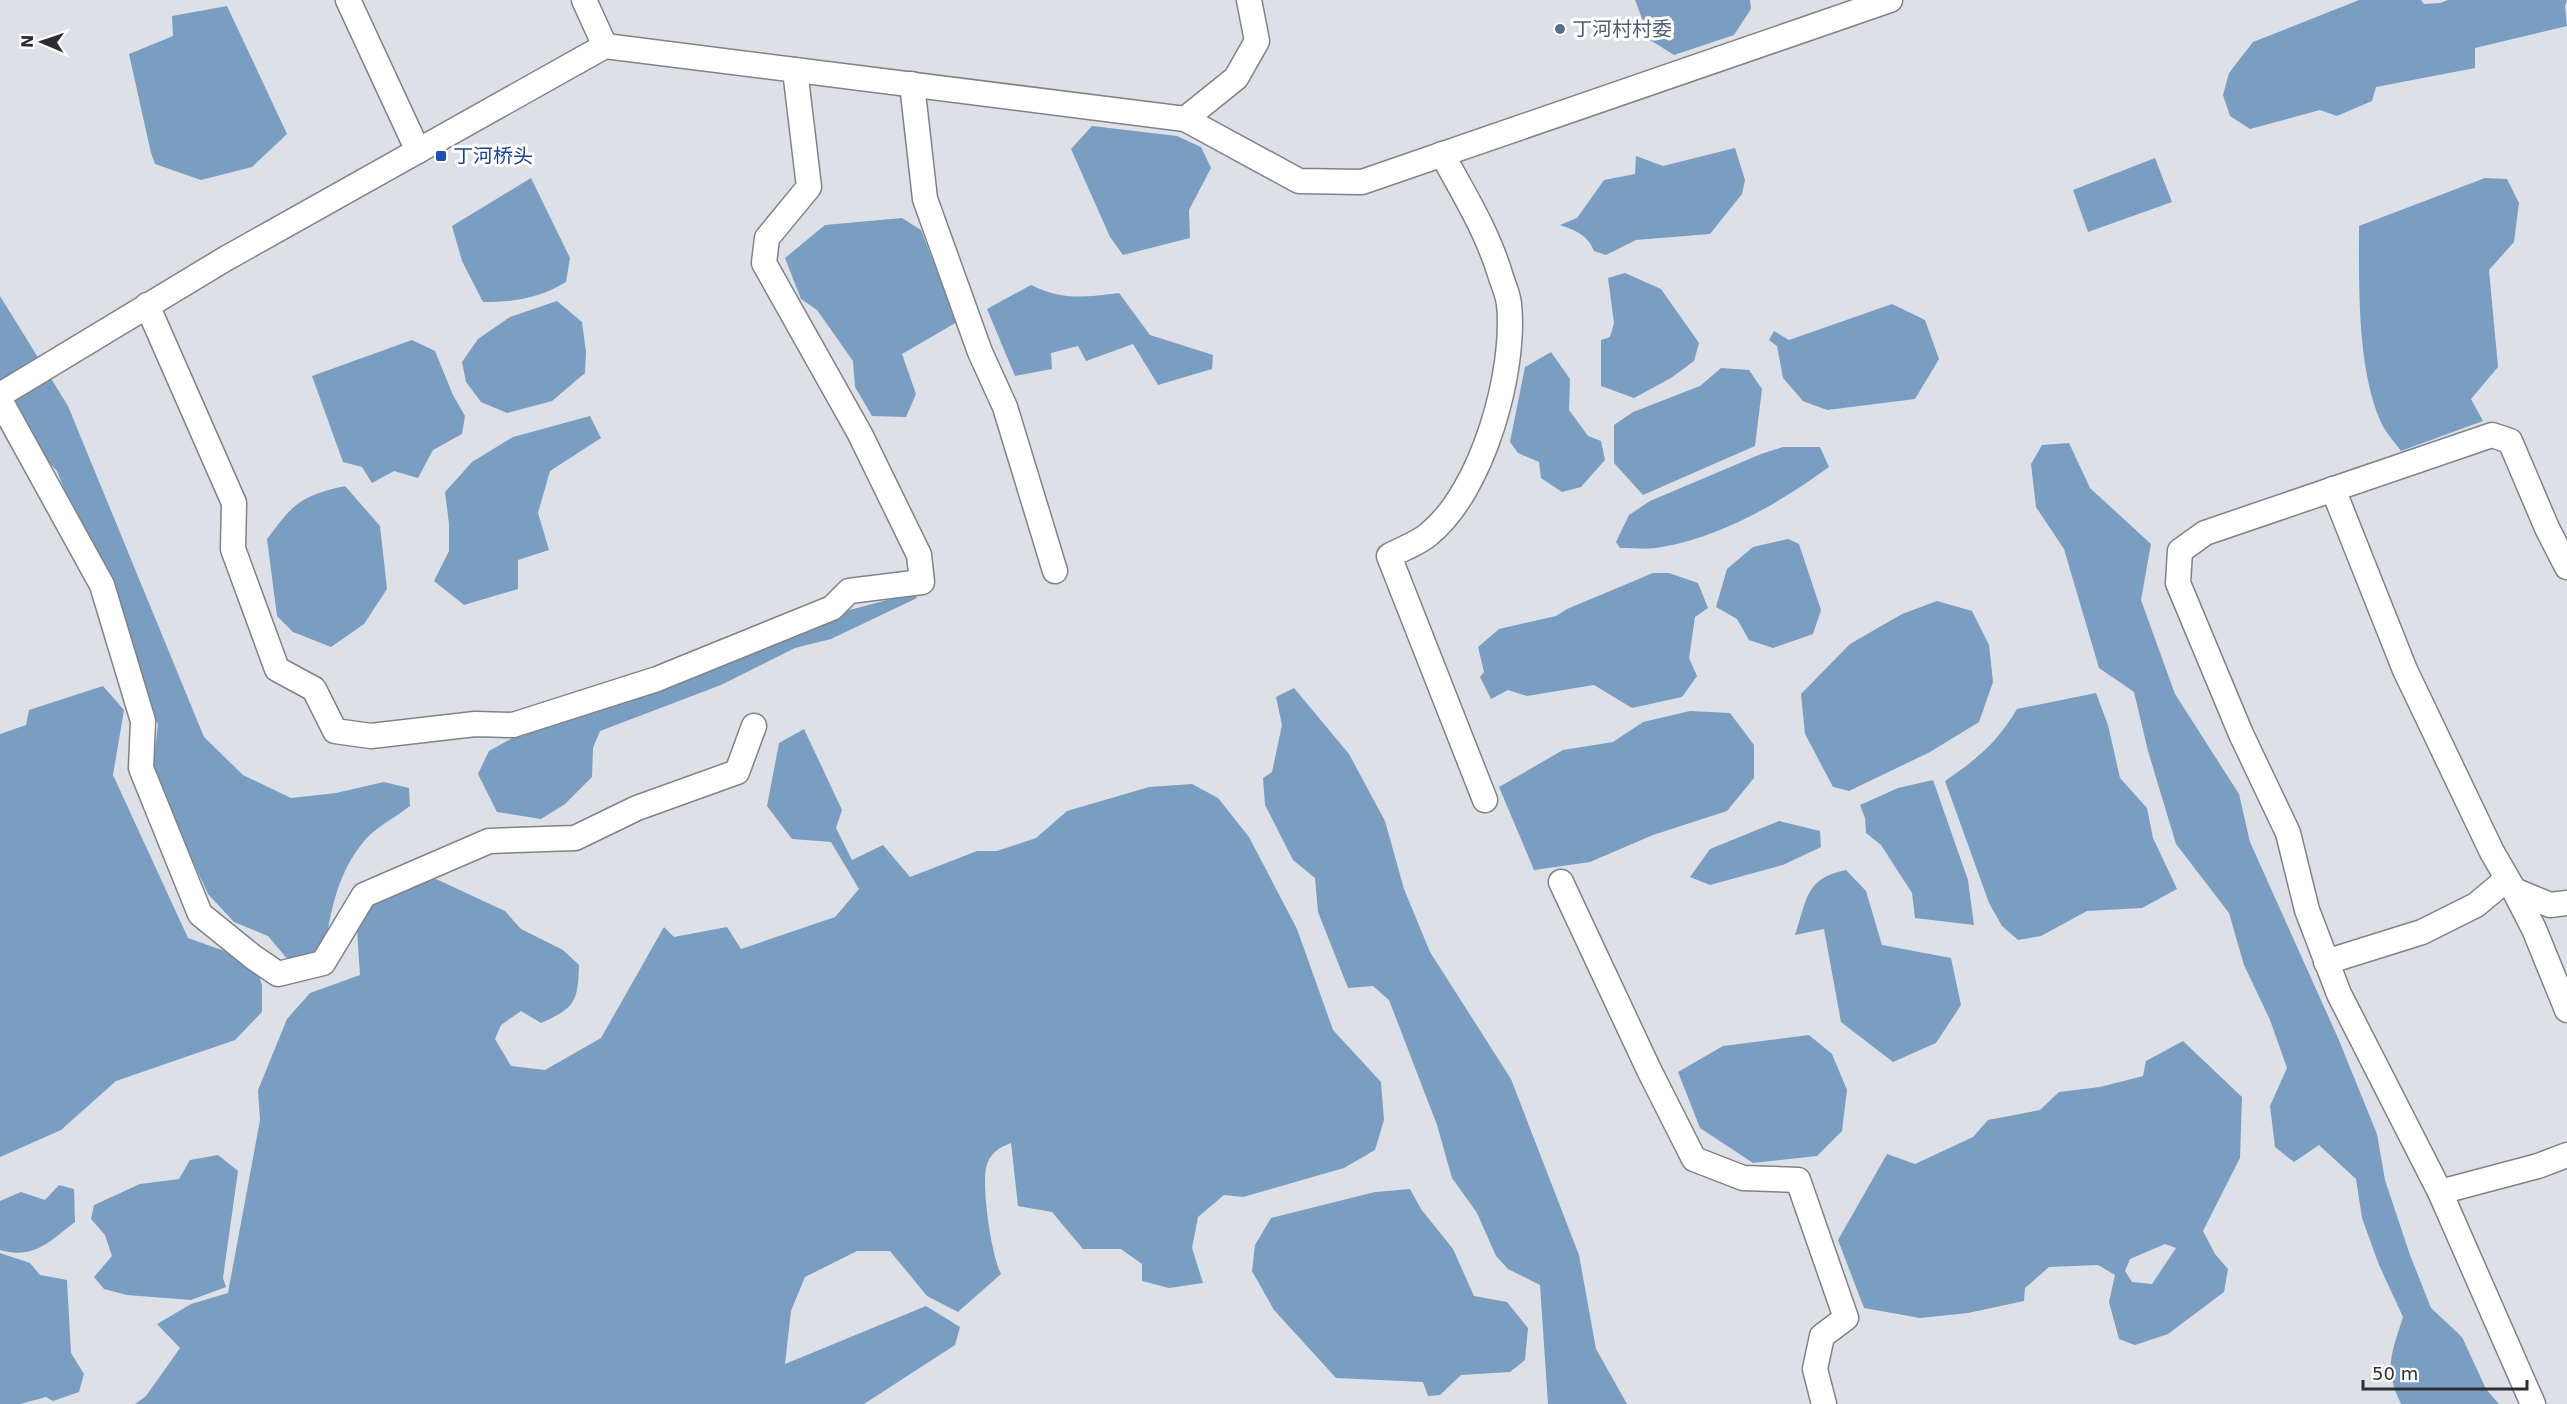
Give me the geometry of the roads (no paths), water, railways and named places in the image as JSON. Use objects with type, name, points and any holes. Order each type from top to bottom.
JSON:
[{"type":"street","points":[[348,0],[418,151]]},
{"type":"street","points":[[584,0],[605,46]]},
{"type":"street","points":[[1185,118],[1236,78],[1257,41],[1249,0]]},
{"type":"street","points":[[0,395],[225,259],[605,46],[1185,118],[1299,181],[1362,182],[1832,9],[1890,0]]},
{"type":"street","points":[[147,305],[234,503],[233,549],[277,669],[314,689],[335,731],[371,736],[476,724],[513,725],[657,679],[832,608],[849,591],[922,582],[919,555],[860,434],[764,263],[767,238],[809,187],[795,70]]},
{"type":"street","points":[[912,84],[925,199],[980,352],[1005,407],[1055,571]]},
{"type":"street","points":[[1442,154],[1492,247],[1509,302],[1509,349],[1499,401],[1481,459],[1456,505],[1428,535],[1389,556],[1485,800]]},
{"type":"street","points":[[0,400],[102,585],[143,721],[141,768],[200,914],[278,974],[323,963],[364,895],[489,841],[574,838],[637,808],[737,772],[754,726]]},
{"type":"street","points":[[2533,1404],[2440,1192],[2339,994],[2307,910],[2288,833],[2241,734],[2178,583],[2180,551],[2205,533],[2492,435],[2510,441],[2547,528],[2567,567]]},
{"type":"street","points":[[2333,489],[2406,670],[2510,885],[2534,929],[2567,1010]]},
{"type":"street","points":[[1561,882],[1649,1070],[1694,1158],[1743,1178],[1797,1180],[1846,1318],[1822,1336],[1815,1369],[1824,1404]]},
{"type":"street","points":[[2510,885],[2550,905],[2567,903]]},
{"type":"street","points":[[2326,962],[2422,932],[2510,885]]},
{"type":"street","points":[[2440,1192],[2538,1166],[2567,1155]]},
{"type":"water","points":[[1635,0],[1750,0],[1751,9],[1734,35],[1674,55],[1650,40]]},
{"type":"water","points":[[2359,0],[2421,0],[2424,4],[2448,0],[2567,0],[2565,6],[2567,26],[2475,48],[2475,68],[2376,87],[2372,101],[2337,116],[2320,110],[2250,129],[2230,116],[2223,95],[2229,73],[2253,42]]},
{"type":"water","points":[[227,6],[287,134],[252,167],[201,180],[155,164],[129,54],[173,36],[172,16]]},
{"type":"water","points":[[1092,126],[1177,136],[1201,147],[1211,168],[1189,210],[1190,238],[1123,255],[1110,237],[1071,149]]},
{"type":"water","points":[[1735,148],[1745,180],[1742,194],[1710,234],[1636,240],[1606,255],[1594,251],[1580,234],[1560,225],[1577,218],[1604,180],[1635,174],[1636,156],[1663,166]]},
{"type":"water","points":[[2155,158],[2172,202],[2088,232],[2073,190]]},
{"type":"water","points":[[531,178],[570,258],[566,282],[546,292],[526,298],[483,302],[462,261],[452,226]]},
{"type":"water","points":[[2485,178],[2507,179],[2519,203],[2514,242],[2489,270],[2498,367],[2471,399],[2483,421],[2401,451],[2382,424],[2372,399],[2367,375],[2361,325],[2359,226]]},
{"type":"water","points":[[902,218],[921,230],[957,322],[902,354],[916,394],[906,417],[872,416],[855,387],[853,361],[817,310],[801,299],[785,258],[825,225]]},
{"type":"water","points":[[1625,273],[1661,289],[1699,343],[1694,361],[1671,378],[1634,398],[1601,386],[1601,340],[1610,337],[1614,323],[1608,278]]},
{"type":"water","points":[[1031,285],[1064,296],[1119,293],[1150,335],[1213,355],[1212,369],[1158,385],[1133,344],[1086,361],[1078,346],[1051,353],[1052,369],[1015,376],[987,309]]},
{"type":"water","points":[[0,296],[68,406],[204,737],[243,775],[291,798],[336,793],[384,782],[409,788],[410,806],[370,835],[347,868],[335,898],[323,963],[299,973],[268,936],[234,922],[208,894],[168,807],[153,764],[158,725],[57,471],[20,433],[0,389]]},
{"type":"water","points":[[557,301],[582,322],[586,352],[585,373],[552,401],[507,413],[481,402],[466,382],[462,362],[478,339],[510,317]]},
{"type":"water","points":[[1892,304],[1925,320],[1939,359],[1915,399],[1827,410],[1803,401],[1783,378],[1777,346],[1769,340],[1774,331],[1789,340]]},
{"type":"water","points":[[412,340],[435,351],[453,395],[465,416],[462,434],[433,450],[418,478],[394,471],[372,483],[362,467],[343,462],[312,376]]},
{"type":"water","points":[[1551,352],[1570,379],[1569,410],[1588,436],[1601,441],[1605,460],[1581,487],[1562,492],[1541,478],[1539,462],[1518,453],[1510,442],[1525,367]]},
{"type":"water","points":[[1721,368],[1749,370],[1762,389],[1755,446],[1643,495],[1614,463],[1614,425],[1633,412],[1700,386]]},
{"type":"water","points":[[590,416],[601,438],[550,471],[538,513],[549,550],[518,560],[518,589],[464,605],[434,581],[449,551],[449,524],[445,492],[472,462],[513,437]]},
{"type":"water","points":[[2069,443],[2090,488],[2151,544],[2141,600],[2175,694],[2239,794],[2250,842],[2338,1038],[2377,1134],[2385,1180],[2410,1255],[2431,1308],[2462,1337],[2486,1389],[2499,1404],[2401,1404],[2392,1380],[2391,1360],[2403,1317],[2379,1265],[2362,1218],[2356,1179],[2319,1145],[2294,1162],[2275,1147],[2270,1106],[2287,1068],[2270,1020],[2244,965],[2229,913],[2176,844],[2148,751],[2134,692],[2099,668],[2064,549],[2036,507],[2031,464],[2042,445]]},
{"type":"water","points":[[1783,447],[1820,447],[1829,467],[1771,505],[1707,535],[1652,548],[1620,548],[1616,542],[1629,515],[1650,501]]},
{"type":"water","points":[[345,486],[380,526],[387,589],[364,624],[331,647],[293,632],[277,616],[267,539],[284,517],[299,503],[318,493]]},
{"type":"water","points":[[1788,539],[1799,544],[1821,610],[1813,634],[1773,648],[1749,640],[1737,619],[1716,607],[1727,569],[1753,547]]},
{"type":"water","points":[[1653,573],[1669,573],[1698,583],[1708,608],[1695,617],[1689,658],[1697,676],[1682,697],[1632,708],[1594,685],[1527,696],[1508,690],[1491,699],[1480,677],[1484,672],[1478,647],[1499,629],[1556,616],[1567,609]]},
{"type":"water","points":[[914,593],[917,598],[831,639],[795,648],[721,685],[600,731],[593,748],[592,777],[565,804],[541,819],[497,812],[478,774],[489,751],[566,708],[591,714],[691,676],[842,612]]},
{"type":"water","points":[[1937,601],[1972,611],[1989,645],[1993,682],[1979,722],[1930,752],[1849,791],[1833,787],[1805,734],[1801,694],[1850,644],[1902,614]]},
{"type":"water","points":[[103,686],[124,710],[113,775],[188,938],[230,953],[253,957],[262,985],[262,1012],[235,1040],[116,1081],[61,1130],[0,1157],[0,734],[26,725],[29,710]]},
{"type":"water","points":[[1294,688],[1349,754],[1385,821],[1404,889],[1430,952],[1511,1079],[1579,1255],[1596,1349],[1627,1404],[1548,1404],[1540,1285],[1508,1269],[1496,1256],[1477,1213],[1452,1178],[1437,1125],[1389,1000],[1373,986],[1348,988],[1318,912],[1315,878],[1293,860],[1265,805],[1263,778],[1272,772],[1282,725],[1276,697]]},
{"type":"water","points":[[2096,693],[2108,725],[2120,778],[2147,808],[2153,838],[2177,889],[2142,908],[2087,911],[2041,936],[2018,940],[2002,926],[1989,903],[1945,781],[1986,750],[2002,732],[2017,709]]},
{"type":"water","points":[[1690,711],[1730,713],[1754,745],[1754,778],[1727,811],[1653,835],[1590,862],[1534,870],[1499,787],[1563,750],[1613,742],[1643,722]]},
{"type":"water","points":[[804,729],[842,810],[836,828],[852,860],[883,845],[910,877],[977,851],[997,851],[1036,838],[1067,811],[1149,787],[1192,784],[1218,798],[1249,837],[1297,929],[1333,1030],[1381,1082],[1384,1120],[1375,1150],[1344,1168],[1243,1197],[1224,1195],[1198,1217],[1192,1248],[1203,1283],[1169,1288],[1142,1281],[1142,1264],[1121,1249],[1083,1249],[1052,1212],[1018,1206],[1011,1143],[1002,1147],[989,1159],[985,1178],[991,1237],[1001,1274],[958,1312],[927,1296],[890,1251],[857,1251],[805,1277],[791,1311],[785,1364],[926,1306],[960,1327],[955,1345],[864,1404],[135,1404],[146,1396],[180,1348],[157,1324],[191,1304],[228,1293],[260,1120],[258,1090],[287,1019],[310,993],[360,975],[356,915],[401,888],[436,879],[505,911],[521,929],[563,950],[579,965],[576,996],[568,1008],[541,1023],[521,1011],[501,1025],[495,1039],[511,1066],[545,1070],[601,1038],[664,927],[674,937],[727,927],[741,949],[835,917],[859,889],[831,842],[792,839],[767,806],[779,743]]},
{"type":"water","points":[[1933,780],[1968,880],[1974,925],[1915,918],[1912,893],[1881,845],[1866,833],[1865,818],[1860,805],[1898,788]]},
{"type":"water","points":[[1779,821],[1820,831],[1821,847],[1783,865],[1710,885],[1690,877],[1710,849]]},
{"type":"water","points":[[1846,870],[1866,891],[1882,945],[1951,958],[1961,1005],[1936,1043],[1893,1062],[1841,1022],[1824,929],[1795,935],[1806,901],[1815,885],[1822,879]]},
{"type":"water","points":[[1809,1035],[1832,1054],[1847,1090],[1842,1131],[1817,1156],[1753,1163],[1700,1128],[1678,1072],[1723,1046]]},
{"type":"water","points":[[2183,1041],[2242,1097],[2240,1158],[2203,1231],[2215,1254],[2228,1269],[2224,1292],[2168,1334],[2135,1345],[2119,1339],[2109,1302],[2115,1275],[2098,1265],[2049,1267],[2025,1288],[2024,1301],[1968,1313],[1920,1318],[1864,1308],[1838,1240],[1887,1154],[1915,1164],[1973,1137],[1988,1120],[2040,1110],[2059,1092],[2100,1087],[2143,1076],[2146,1061]],"holes":[[[2165,1244],[2176,1248],[2152,1284],[2132,1282],[2125,1271],[2130,1259]]]},
{"type":"water","points":[[218,1155],[238,1171],[223,1278],[226,1287],[191,1300],[127,1295],[104,1289],[94,1277],[112,1256],[105,1235],[91,1219],[94,1205],[140,1184],[179,1179],[190,1160]]},
{"type":"water","points":[[59,1185],[74,1189],[75,1222],[49,1242],[32,1251],[23,1253],[0,1250],[0,1201],[21,1192],[45,1200]]},
{"type":"water","points":[[1410,1189],[1421,1209],[1453,1249],[1474,1296],[1507,1302],[1528,1328],[1525,1360],[1510,1372],[1461,1375],[1440,1395],[1428,1396],[1423,1382],[1336,1378],[1274,1310],[1252,1271],[1255,1245],[1271,1218],[1375,1192]]},
{"type":"water","points":[[0,1253],[30,1263],[40,1275],[67,1280],[71,1353],[84,1374],[79,1392],[53,1401],[46,1397],[20,1404],[0,1404]]},
{"type":"place","name":"丁河村村委","points":[[1560,29]]},
{"type":"place","name":"丁河桥头","points":[[441,156]]}]
